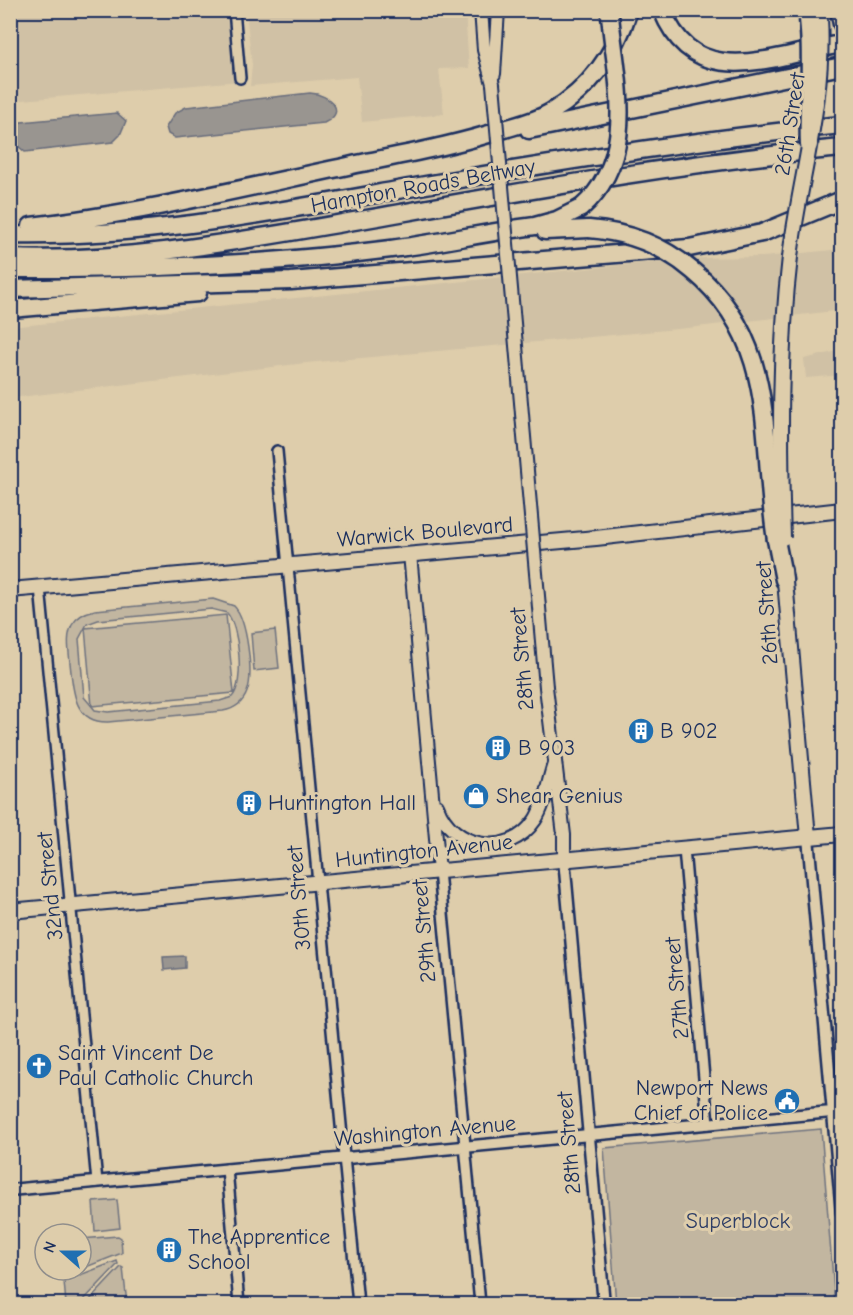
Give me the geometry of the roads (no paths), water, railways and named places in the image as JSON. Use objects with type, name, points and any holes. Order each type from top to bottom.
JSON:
[{"type":"highway","points":[[478,139],[540,118],[581,91],[611,53],[629,10]]},
{"type":"highway","points":[[662,10],[670,29],[684,46],[701,57],[720,63],[745,62],[843,44]]},
{"type":"highway","points":[[10,269],[136,269],[267,262],[393,249],[544,224],[582,208],[606,180],[616,156],[618,143],[620,122],[609,13]]},
{"type":"highway","points":[[809,145],[807,113],[812,69],[814,15]]},
{"type":"highway","points":[[10,226],[61,222],[130,211],[843,66]]},
{"type":"highway","name":"Hampton Roads Beltway","points":[[10,235],[112,233],[197,224],[646,148],[843,125]]},
{"type":"highway","name":"Hampton Roads Beltway","points":[[10,258],[93,257],[185,248],[625,174],[843,148]]},
{"type":"highway","points":[[10,289],[291,281],[709,245],[762,233],[843,200]]},
{"type":"highway","points":[[487,235],[590,229],[634,238],[674,257],[711,287],[740,325],[752,352],[761,384],[784,580]]},
{"type":"highway","points":[[10,309],[247,289],[291,281]]},
{"type":"main road","name":"28th Street","points":[[481,10],[484,50],[493,84],[546,687],[565,841],[564,859]]},
{"type":"main road","points":[[493,84],[498,10]]},
{"type":"main road","name":"26th Street","points":[[779,540],[782,333],[795,225],[809,145]]},
{"type":"main road","name":"Warwick Boulevard","points":[[10,590],[596,538],[843,510]]},
{"type":"main road","name":"29th Street","points":[[410,554],[439,871]]},
{"type":"main road","name":"26th Street","points":[[784,580],[808,837]]},
{"type":"main road","points":[[432,790],[441,816],[455,834],[474,843],[499,845],[520,836],[535,820],[554,764]]},
{"type":"main road","name":"Huntington Avenue","points":[[10,911],[843,834]]},
{"type":"street","points":[[234,10],[240,78]]},
{"type":"street","name":"30th Street","points":[[277,451],[316,883],[358,1305]]},
{"type":"street","name":"32nd Street","points":[[40,587],[97,1182]]},
{"type":"street","name":"26th Street","points":[[808,837],[838,1111],[843,1213]]},
{"type":"street","name":"27th Street","points":[[684,849],[708,1124]]},
{"type":"street","name":"28th Street","points":[[564,859],[604,1305]]},
{"type":"street","name":"29th Street","points":[[439,871],[480,1305]]},
{"type":"street","name":"Washington Avenue","points":[[10,1190],[838,1111]]},
{"type":"street","points":[[226,1169],[238,1305]]},
{"type":"place","name":"B 902","points":[[641,731]]},
{"type":"place","name":"B 903","points":[[498,748]]},
{"type":"place","name":"Shear Genius","points":[[476,796]]},
{"type":"place","name":"Huntington Hall","points":[[249,803]]},
{"type":"place","name":"Saint Vincent De Paul Catholic Church","points":[[39,1066]]},
{"type":"place","name":"Newport News Chief of Police","points":[[787,1101]]},
{"type":"place","name":"The Apprentice School","points":[[169,1250]]},
{"type":"park label","name":"Superblock","points":[[738,1221]]}]
